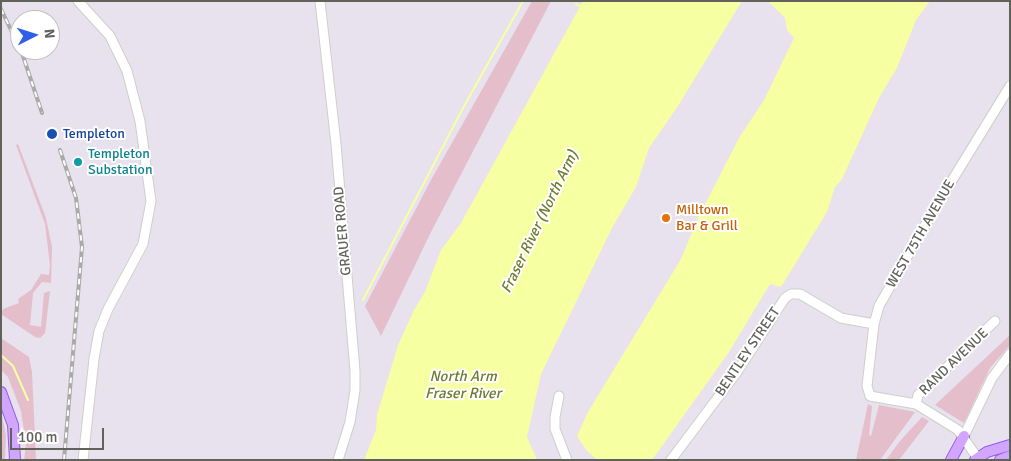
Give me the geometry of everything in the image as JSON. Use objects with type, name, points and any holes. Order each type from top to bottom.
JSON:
[{"type":"main road","points":[[1,392],[13,424],[15,460]]},
{"type":"main road","points":[[951,460],[964,436]]},
{"type":"main road","points":[[977,459],[1010,445]]},
{"type":"main road","points":[[1000,460],[1010,456]]},
{"type":"street","points":[[78,1],[110,36],[129,76],[140,120],[151,201],[143,244],[108,309],[99,330],[94,359],[84,460]]},
{"type":"street","name":"GRAUER ROAD","points":[[320,1],[336,144],[355,371],[350,422],[338,460]]},
{"type":"street","name":"WEST 75TH AVENUE","points":[[916,404],[872,398],[868,394],[874,324],[880,306],[915,242],[1009,90]]},
{"type":"street","name":"BENTLEY STREET","points":[[671,460],[737,372],[785,298],[791,294],[800,294],[841,318],[874,324]]},
{"type":"street","name":"RAND AVENUE","points":[[916,404],[918,395],[995,321]]},
{"type":"street","points":[[964,436],[992,378],[1010,354]]},
{"type":"street","points":[[559,396],[555,429],[567,460]]},
{"type":"street","points":[[916,404],[964,436],[977,459]]},
{"type":"shaded area","points":[[532,1],[551,1],[430,234],[381,336],[365,306],[431,180]]},
{"type":"shaded area","points":[[18,144],[46,218],[52,247],[51,283],[42,282],[33,293],[30,325],[41,327],[44,293],[50,291],[45,333],[40,338],[35,337],[1,314],[3,309],[19,303],[18,299],[31,290],[41,274],[49,275],[50,265],[45,224],[16,145]]},
{"type":"shaded area","points":[[1010,335],[1010,345],[990,368],[964,423],[935,405]]},
{"type":"shaded area","points":[[1,338],[29,357],[32,372],[36,460],[24,460],[26,444],[21,411],[8,377],[1,370]]},
{"type":"shaded area","points":[[868,404],[872,406],[869,435],[871,436],[879,405],[915,412],[880,460],[856,460]]},
{"type":"shaded area","points":[[1,411],[6,435],[5,460],[1,460]]},
{"type":"shaded area","points":[[922,417],[929,421],[899,460],[886,460],[900,441]]},
{"type":"water","name":"North Arm Fraser River","points":[[583,1],[742,1],[678,106],[649,148],[636,187],[612,228],[541,374],[527,437],[537,460],[364,460],[376,430],[377,415],[398,345],[414,310],[425,292],[441,250],[461,223]]},
{"type":"water","points":[[768,1],[930,1],[916,20],[897,68],[879,98],[842,179],[835,187],[827,212],[781,287],[770,284],[729,352],[652,460],[597,460],[587,451],[577,436],[588,412],[681,259],[698,218],[739,138],[764,100],[794,38],[787,30],[785,18]]},
{"type":"waterway","points":[[363,300],[463,108],[523,1]]},
{"type":"waterway","points":[[576,4],[580,6]]},
{"type":"waterway","points":[[1,355],[13,366],[28,400]]},
{"type":"railway","points":[[1,9],[10,28]]},
{"type":"railway","points":[[24,60],[42,113]]},
{"type":"railway","points":[[60,150],[76,198],[82,247],[64,460]]},
{"type":"place","name":"Templeton","points":[[52,134]]},
{"type":"place","name":"Templeton Substation","points":[[78,162]]},
{"type":"place","name":"Milltown Bar & Grill","points":[[666,218]]},
{"type":"water label","name":"Fraser River (North Arm)","points":[[540,222]]}]
